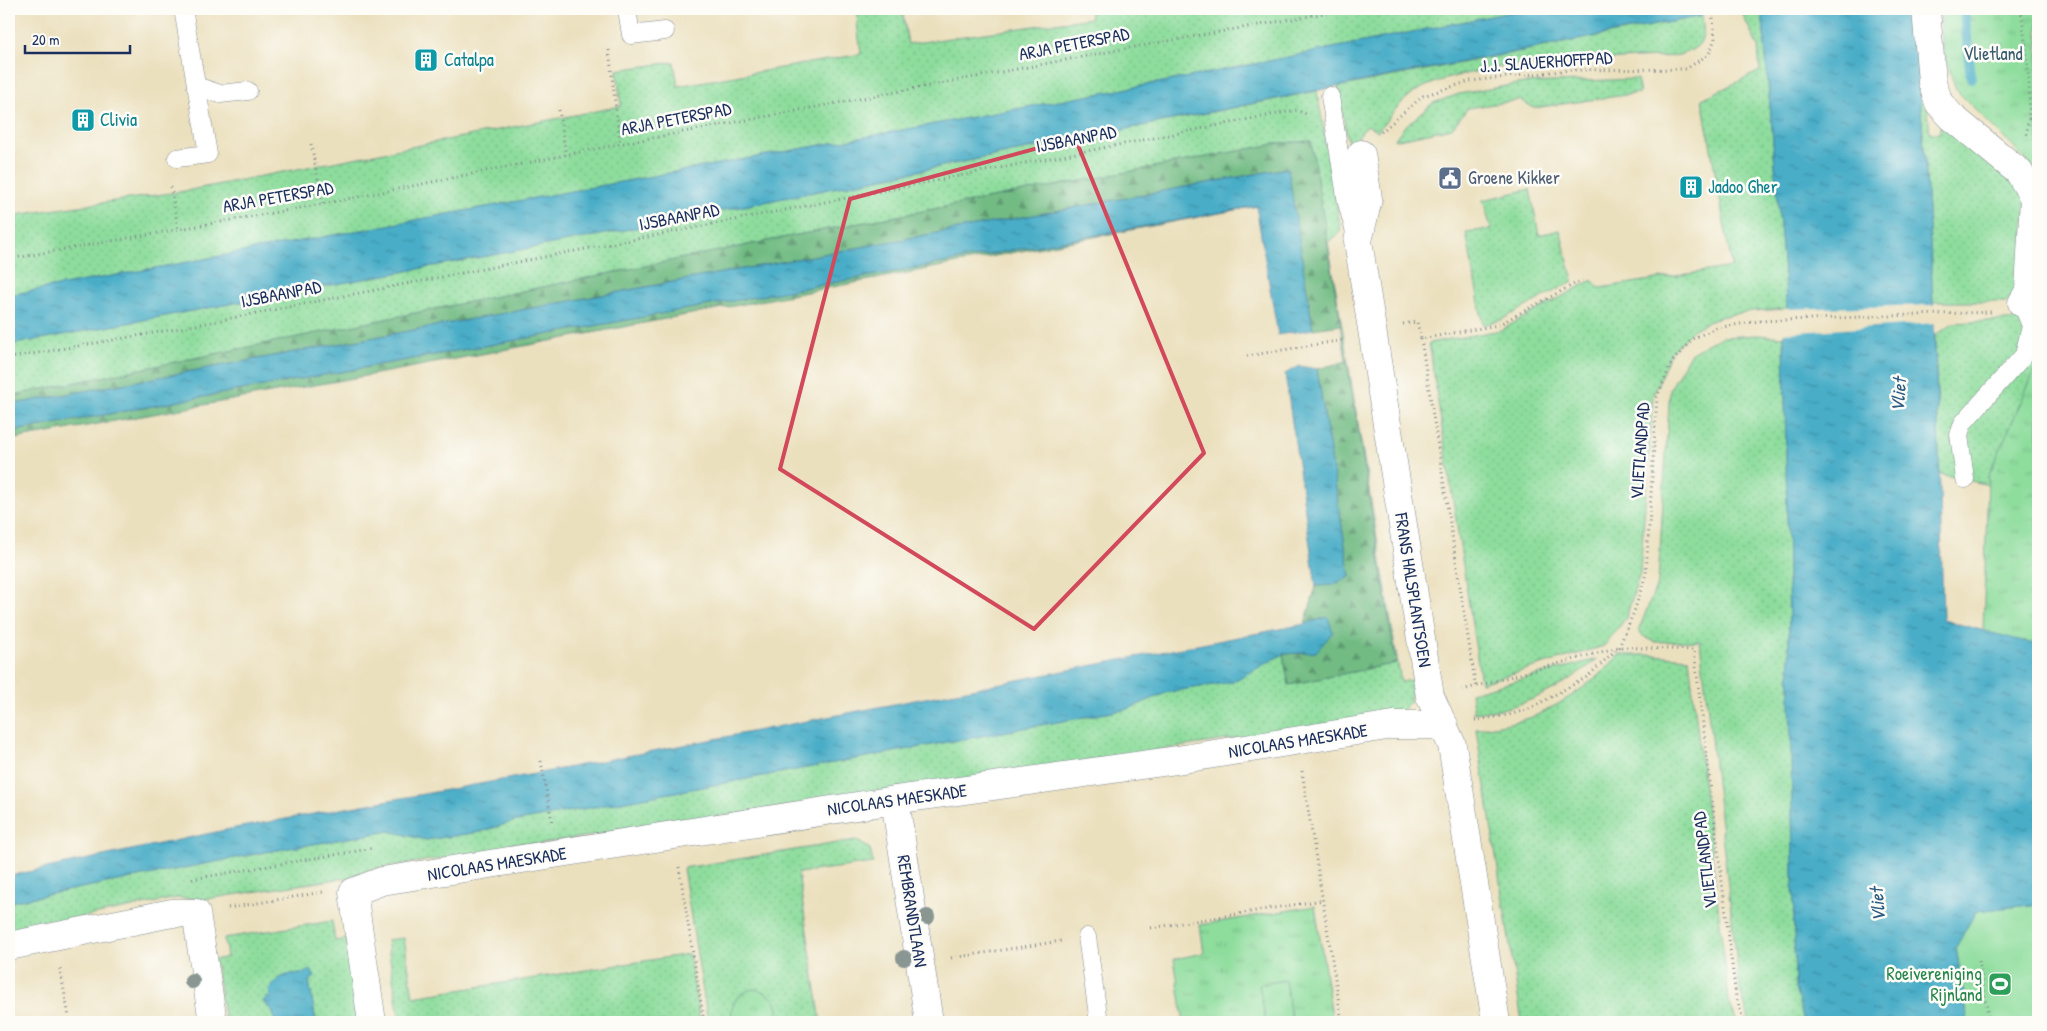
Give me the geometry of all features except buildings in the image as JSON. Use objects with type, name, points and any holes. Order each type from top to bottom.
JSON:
[{"type":"street","points":[[1926,9],[1932,82],[1939,103],[1952,117],[2019,172],[2034,198],[2029,291],[2022,304]]},
{"type":"street","name":"FRANS HALSPLANTSOEN","points":[[1349,150],[1368,199],[1358,241],[1430,696],[1452,745],[1496,1022]]},
{"type":"street","name":"NICOLAAS MAESKADE","points":[[353,892],[382,882],[895,800],[1177,760],[1393,725],[1444,725]]},
{"type":"street","name":"REMBRANDTLAAN","points":[[895,800],[930,1022]]},
{"type":"street","points":[[353,892],[372,1022]]},
{"type":"street","points":[[9,946],[172,913],[196,913],[213,1022]]},
{"type":"lane","points":[[177,158],[208,154],[183,9]]},
{"type":"lane","points":[[627,9],[631,35],[665,31]]},
{"type":"lane","points":[[196,86],[220,94],[248,91]]},
{"type":"lane","points":[[1330,96],[1349,150]]},
{"type":"lane","points":[[1965,479],[1959,435],[1963,423],[2024,355],[2031,326],[2022,304]]},
{"type":"lane","points":[[1087,937],[1100,1022]]},
{"type":"path","name":"ARJA PETERSPAD","points":[[9,259],[323,204],[620,144],[1108,51],[1348,9]]},
{"type":"path","name":"J.J. SLAUERHOFFPAD","points":[[1349,150],[1363,148],[1423,96],[1470,81],[1571,70],[1686,69],[1709,54],[1715,39],[1712,9]]},
{"type":"path","points":[[2019,172],[2029,119],[2028,74],[2021,9]]},
{"type":"path","points":[[608,47],[620,144]]},
{"type":"path","points":[[558,110],[566,155]]},
{"type":"path","name":"IJSBAANPAD","points":[[9,358],[165,331],[1297,110],[1308,115],[1321,139],[1349,150]]},
{"type":"path","points":[[2029,119],[2038,116]]},
{"type":"path","points":[[311,144],[323,204]]},
{"type":"path","points":[[171,187],[178,229]]},
{"type":"path","points":[[1421,339],[1498,325],[1582,280]]},
{"type":"path","name":"VLIETLANDPAD","points":[[1444,725],[1509,715],[1529,709],[1587,677],[1619,647],[1634,612],[1646,574],[1657,397],[1672,362],[1692,339],[1716,328],[1759,321],[2010,311],[2022,304]]},
{"type":"path","points":[[1247,356],[1417,322],[1476,688]]},
{"type":"path","points":[[1430,696],[1476,688],[1619,647]]},
{"type":"path","name":"VLIETLANDPAD","points":[[1619,647],[1694,650],[1736,997],[1744,1022]]},
{"type":"path","points":[[1297,741],[1342,1022]]},
{"type":"path","points":[[541,761],[551,818]]},
{"type":"path","points":[[673,834],[704,1022]]},
{"type":"path","points":[[196,913],[324,892],[353,892]]},
{"type":"path","points":[[1151,928],[1323,900]]},
{"type":"path","points":[[920,963],[1087,937]]},
{"type":"path","points":[[54,938],[70,1022]]},
{"type":"path","points":[[1979,961],[1989,1022]]},
{"type":"highlighted area","points":[[1075,138],[1204,453],[1034,629],[780,469],[850,199]]},
{"type":"green space","points":[[859,9],[902,9],[908,44],[1091,18],[1090,9],[1526,9],[1184,78],[9,295],[9,216],[185,191],[621,106],[617,70],[674,62],[678,86],[861,54],[857,23]]},
{"type":"green space","points":[[1740,9],[1762,9],[1787,309],[1752,311],[1719,317],[1694,329],[1671,352],[1653,396],[1640,573],[1626,618],[1604,646],[1481,683],[1429,343],[1501,330],[1592,280],[1600,288],[1732,267],[1702,99],[1760,71],[1758,47]]},
{"type":"green space","points":[[1913,9],[1918,9],[1930,133],[1940,133],[1940,118],[2015,182],[2026,202],[2021,286],[2008,302],[1933,302],[1925,158]]},
{"type":"green space","name":"Vlietland","points":[[1939,9],[2038,9],[2038,172],[1956,90],[1943,49]]},
{"type":"green space","points":[[1702,16],[1703,32],[1700,43],[1691,50],[1675,56],[1513,65],[1461,75],[1434,83],[1407,98],[1378,131],[1367,125],[1349,149],[1338,87]]},
{"type":"green space","points":[[1637,79],[1640,93],[1534,108],[1520,100],[1468,108],[1452,128],[1394,140],[1403,128],[1433,103],[1459,94],[1524,83]]},
{"type":"green space","points":[[1317,91],[1341,231],[1328,242],[1401,682],[1412,680],[1410,702],[1398,714],[372,869],[351,877],[206,899],[177,898],[9,932],[9,902],[266,852],[390,831],[426,840],[480,832],[512,822],[1128,709],[1168,692],[1232,682],[1283,654],[1289,685],[1396,663],[1310,141],[1280,143],[792,236],[9,396],[9,345],[600,235]]},
{"type":"green space","points":[[1311,141],[1341,325],[1313,329],[1287,168],[9,405],[9,396],[792,236],[1280,143]]},
{"type":"green space","points":[[1530,189],[1539,235],[1560,230],[1573,281],[1501,320],[1483,325],[1466,232],[1491,229],[1483,200]]},
{"type":"green space","points":[[1257,206],[393,371],[9,440],[9,432]]},
{"type":"green space","points":[[2038,295],[2038,496],[1940,474],[1935,336],[1953,323],[2007,320],[2036,316]]},
{"type":"green space","points":[[1757,335],[1784,337],[1795,987],[1804,1022],[1750,1022],[1740,990],[1700,641],[1655,642],[1641,635],[1639,629],[1658,582],[1670,389],[1690,354],[1722,337]]},
{"type":"green space","points":[[1347,361],[1396,663],[1289,685],[1283,654],[1316,652],[1328,617],[1305,624],[1316,586],[1333,585],[1350,577],[1317,369]]},
{"type":"green space","points":[[2038,363],[2038,1022],[1978,1022],[1972,973],[1988,477]]},
{"type":"green space","points":[[1619,655],[1689,658],[1729,1001],[1737,1022],[1522,1022],[1476,729],[1507,724],[1537,715],[1571,696],[1592,681]]},
{"type":"green space","points":[[1597,659],[1568,681],[1536,698],[1508,707],[1474,713],[1471,693]]},
{"type":"green space","points":[[856,840],[870,849],[873,863],[798,873],[821,1022],[708,1022],[683,868]]},
{"type":"green space","name":"Roeivereniging Rijnland","points":[[2038,904],[2038,1022],[1968,1022],[1956,947],[1976,911]]},
{"type":"green space","points":[[1315,906],[1333,1022],[1184,1022],[1174,959],[1204,953],[1200,925]]},
{"type":"green space","points":[[332,921],[335,941],[346,939],[359,1022],[316,1022],[309,981],[304,974],[298,973],[271,1001],[263,1001],[273,1012],[275,1022],[225,1022],[215,960],[227,957],[224,938]]},
{"type":"green space","points":[[404,938],[413,997],[689,954],[700,1022],[400,1022],[387,940]]},
{"type":"green space","points":[[1285,980],[1292,1022],[1266,1022],[1259,985]]},
{"type":"green space","points":[[753,989],[765,992],[777,1004],[778,1015],[776,1022],[733,1022],[732,1011],[735,1001],[742,994]]},
{"type":"water","points":[[1526,9],[1738,9],[1374,79],[600,235],[9,345],[9,295],[1184,78]]},
{"type":"water","name":"Vliet","points":[[1762,9],[1913,9],[1931,266],[1938,421],[1943,620],[2038,645],[2038,904],[1976,911],[1956,947],[1968,1022],[1804,1022],[1795,987],[1784,337],[1787,309]]},
{"type":"water","points":[[1288,168],[1313,329],[1278,335],[1256,206],[9,432],[9,405]]},
{"type":"water","points":[[1299,366],[1317,369],[1350,577],[1333,585],[1316,586],[1285,374]]},
{"type":"water","points":[[1328,617],[1333,632],[1316,652],[1283,654],[1232,682],[1168,692],[1128,709],[512,822],[480,832],[426,840],[390,831],[266,852],[9,902],[9,876],[230,829],[540,773],[1305,624]]},
{"type":"water","points":[[311,970],[315,977],[309,981],[316,1022],[275,1022],[273,1012],[263,1001],[267,997],[271,1000],[269,990],[282,977]]},
{"type":"pier","points":[[1701,9],[1722,9],[1723,14],[1703,18]]},
{"type":"pier","points":[[1936,305],[1937,323],[1782,333],[1784,309]]},
{"type":"waterway","points":[[1964,9],[1971,78]]},
{"type":"place","name":"Catalpa","points":[[426,60]]},
{"type":"place","name":"Clivia","points":[[83,120]]},
{"type":"place","name":"Groene Kikker","points":[[1450,178]]},
{"type":"place","name":"Jadoo Gher","points":[[1691,187]]},
{"type":"place","name":"Roeivereniging Rijnland","points":[[2000,984]]}]
